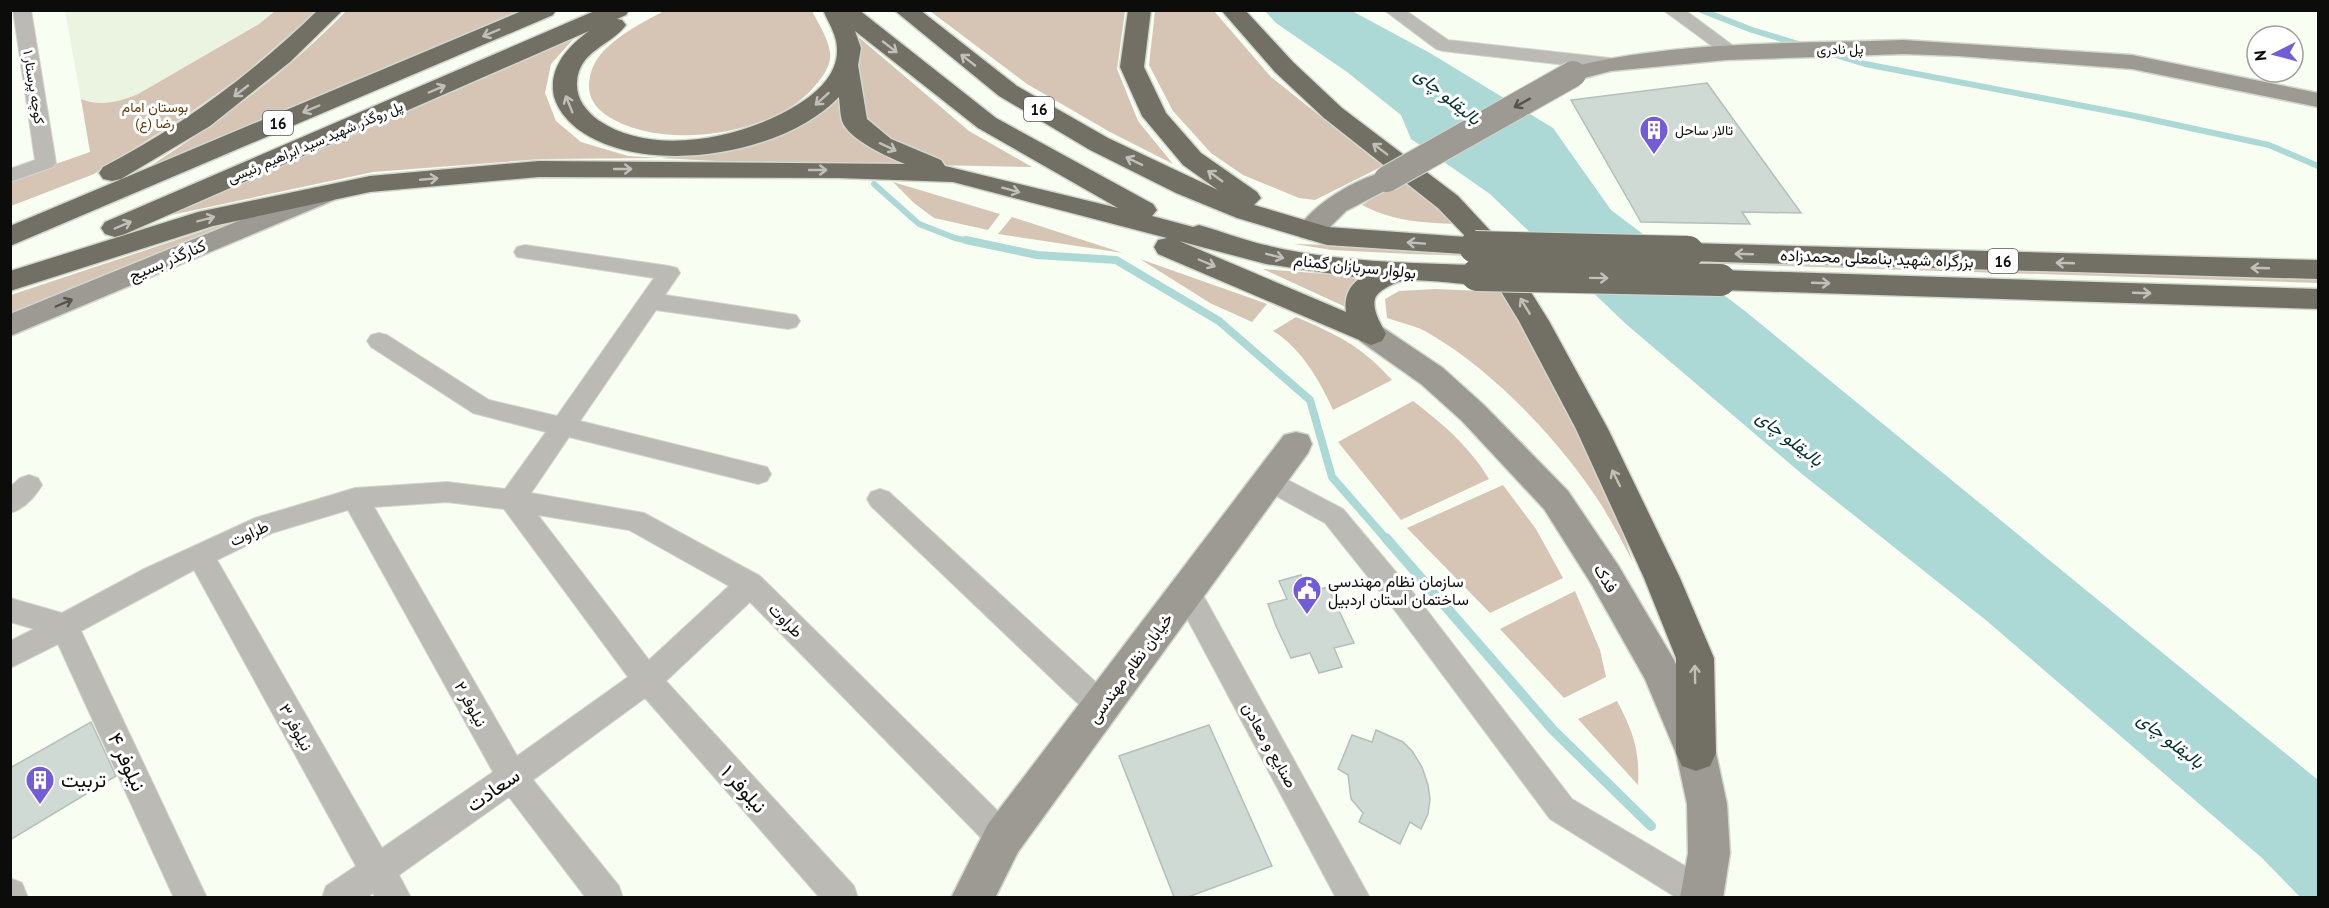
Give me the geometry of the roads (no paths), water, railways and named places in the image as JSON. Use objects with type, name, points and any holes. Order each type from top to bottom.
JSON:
[{"type":"highway","points":[[10,219],[133,162],[194,127],[299,44],[332,10]]},
{"type":"highway","name":"پل روگذر شهید سید ابراهیم رئیسی","points":[[10,237],[545,10]]},
{"type":"highway","name":"پل روگذر شهید سید ابراهیم رئیسی","points":[[10,271],[618,10]]},
{"type":"highway","points":[[639,10],[592,39],[570,64],[564,90],[573,114],[600,134],[640,145],[688,148],[739,140],[785,124],[822,101],[843,76],[850,51],[834,10]]},
{"type":"highway","name":"بولوار سربازان گمنام","points":[[844,10],[987,123],[1149,213],[1218,242],[1308,265],[1397,272],[1476,261],[1688,252]]},
{"type":"highway","name":"بولوار سربازان گمنام","points":[[905,10],[1008,91],[1099,144],[1186,187],[1246,212],[1327,236],[1476,261],[1720,280]]},
{"type":"highway","points":[[1140,10],[1132,67],[1155,116],[1192,159],[1280,222]]},
{"type":"highway","points":[[1232,10],[1284,67],[1333,113],[1448,202],[1484,238],[1534,321],[1592,429],[1662,578],[1695,658],[1696,753]]},
{"type":"highway","points":[[846,64],[855,122],[882,145],[953,174],[1218,242]]},
{"type":"highway","points":[[10,281],[208,218],[370,184],[539,169],[826,170],[953,174]]},
{"type":"highway","points":[[1056,202],[1202,260],[1371,334]]},
{"type":"highway","name":"بزرگراه شهید بنامعلی محمدزاده","points":[[1688,252],[2319,270]]},
{"type":"highway","points":[[1371,334],[1360,314],[1358,303],[1363,290],[1373,282],[1397,272]]},
{"type":"highway","name":"بزرگراه شهید بنامعلی محمدزاده","points":[[1720,280],[2319,299]]},
{"type":"street","name":"کوچه پرستار ۱","points":[[10,176],[46,163],[21,10]]},
{"type":"street","points":[[1393,10],[1443,45],[1610,64]]},
{"type":"street","points":[[1672,10],[1734,53]]},
{"type":"street","name":"پل نادری","points":[[1310,231],[1336,205],[1387,179],[1573,74],[1610,64],[1806,49],[1958,49],[2132,62],[2319,100]]},
{"type":"street","name":"کنارگذر بسیج","points":[[10,326],[324,194]]},
{"type":"street","points":[[525,252],[669,273],[512,500],[647,680]]},
{"type":"street","points":[[650,301],[788,321]]},
{"type":"street","name":"فدک","points":[[1371,334],[1432,376],[1473,412],[1556,500],[1605,575],[1661,672],[1696,753],[1707,804],[1709,853],[1701,896]]},
{"type":"street","points":[[379,341],[482,407],[758,474]]},
{"type":"street","name":"خیابان نظام مهندسی","points":[[972,897],[1003,838],[1296,444]]},
{"type":"street","points":[[1269,480],[1334,516],[1406,604],[1561,809],[1701,896]]},
{"type":"street","points":[[10,503],[20,482]]},
{"type":"street","name":"طراوت","points":[[10,656],[154,577],[264,525],[355,498],[447,492],[635,520],[750,584],[1003,838]]},
{"type":"street","name":"نیلوفر ۲","points":[[355,498],[512,777],[607,897]]},
{"type":"street","points":[[880,499],[1102,706]]},
{"type":"street","name":"نیلوفر ۳","points":[[200,555],[376,871],[395,897]]},
{"type":"street","name":"سعادت","points":[[338,897],[647,680],[750,584]]},
{"type":"street","name":"صنایع و معادن","points":[[1187,592],[1354,897]]},
{"type":"street","points":[[10,610],[64,626]]},
{"type":"street","name":"نیلوفر ۴","points":[[64,626],[191,897]]},
{"type":"street","name":"نیلوفر ۱","points":[[647,680],[842,897]]},
{"type":"water","name":"بالیقلو چای","points":[[1265,11],[1352,11],[1430,53],[1553,128],[1611,210],[1745,311],[2318,780],[2318,897],[2300,897],[2262,858],[1987,621],[1802,474],[1626,324],[1490,194],[1411,139],[1401,115],[1347,72],[1276,23]]},
{"type":"waterway","points":[[1701,10],[1752,30],[1802,45]]},
{"type":"waterway","points":[[1829,53],[1865,64],[2130,115],[2269,145],[2318,166]]},
{"type":"waterway","points":[[874,184],[919,224],[955,238],[973,242]]},
{"type":"waterway","points":[[966,240],[1037,255],[1116,260],[1219,321],[1310,400],[1332,477],[1387,540]]},
{"type":"waterway","points":[[1386,538],[1553,730],[1651,826]]},
{"type":"place","name":"تالار ساحل","points":[[1654,156]]},
{"type":"place","name":"سازمان نظام مهندسی ساختمان استان اردبیل","points":[[1307,616]]},
{"type":"place","name":"تربیت","points":[[40,806]]},
{"type":"park label","name":"بوستان امام رضا (ع)","points":[[155,116]]}]
